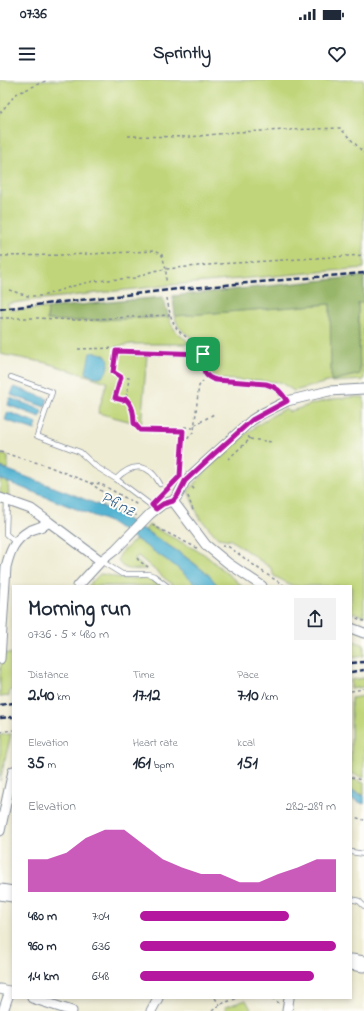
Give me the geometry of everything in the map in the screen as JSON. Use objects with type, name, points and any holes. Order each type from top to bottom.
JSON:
[{"type":"main road","points":[[0,892],[12,894]]},
{"type":"main road","points":[[352,962],[364,964]]},
{"type":"street","points":[[79,585],[114,550],[151,508],[173,501],[178,495],[179,483],[185,481],[252,420],[287,401],[329,391],[364,389]]},
{"type":"street","points":[[4,499],[31,509],[102,561]]},
{"type":"street","points":[[173,501],[206,545],[228,563],[261,585]]},
{"type":"street","points":[[0,659],[3,567],[15,542],[30,531],[45,526],[49,522]]},
{"type":"street","points":[[352,628],[364,632]]},
{"type":"street","points":[[0,831],[12,776]]},
{"type":"street","points":[[0,989],[12,991],[3,1011]]},
{"type":"street","points":[[35,999],[72,1011]]},
{"type":"street","points":[[151,1011],[157,999]]},
{"type":"street","points":[[287,1011],[289,999]]},
{"type":"lane","points":[[131,352],[203,354],[204,372],[206,376],[216,380],[266,384],[273,386],[281,391],[287,401]]},
{"type":"lane","points":[[11,377],[52,392],[37,436],[80,452],[95,466],[116,479],[151,508]]},
{"type":"lane","points":[[116,479],[127,469],[139,467],[151,471],[160,484]]},
{"type":"lane","points":[[4,499],[6,534],[15,542]]},
{"type":"lane","points":[[102,561],[116,572],[122,574],[148,574],[154,576],[166,585]]},
{"type":"lane","points":[[352,852],[364,854]]},
{"type":"lane","points":[[352,898],[359,901],[364,906]]},
{"type":"path","points":[[0,113],[16,94],[48,80]]},
{"type":"path","points":[[128,136],[190,137],[236,132],[340,128],[364,153]]},
{"type":"path","points":[[0,256],[66,255],[154,250],[162,254],[166,269],[166,283]]},
{"type":"path","points":[[9,290],[28,296],[42,296],[94,281],[134,278],[166,269],[364,255]]},
{"type":"path","points":[[167,298],[170,315],[178,329],[198,346],[203,354]]},
{"type":"path","points":[[0,318],[76,320],[170,315]]},
{"type":"path","points":[[78,348],[117,348],[113,372],[121,377],[129,378],[126,399],[134,413],[134,423],[140,430],[183,431]]},
{"type":"path","points":[[116,351],[131,352]]},
{"type":"path","points":[[183,444],[194,431],[199,386],[206,376]]},
{"type":"path","points":[[121,377],[115,398],[123,400],[126,399]]},
{"type":"path","points":[[180,476],[183,426],[195,426],[214,414]]},
{"type":"path","points":[[242,429],[250,439],[272,442]]},
{"type":"path","points":[[228,459],[250,439]]},
{"type":"path","points":[[0,452],[45,465],[90,482],[102,484],[136,504],[142,504],[151,508],[179,483],[187,489],[188,497],[195,516]]},
{"type":"path","points":[[90,482],[132,513]]},
{"type":"path","points":[[154,526],[197,548]]},
{"type":"path","points":[[219,546],[229,547],[283,585]]},
{"type":"path","points":[[137,558],[150,569],[148,574]]},
{"type":"path","points":[[352,616],[364,621]]},
{"type":"path","points":[[352,691],[364,689]]},
{"type":"path","points":[[0,732],[12,730]]},
{"type":"path","points":[[352,777],[364,782]]},
{"type":"path","points":[[352,816],[364,820]]},
{"type":"path","points":[[216,999],[220,1005]]},
{"type":"path","points":[[212,1011],[220,1005],[235,999]]},
{"type":"green space","points":[[0,80],[364,80],[364,268],[171,285],[7,304],[11,310],[48,308],[47,320],[75,321],[169,317],[174,329],[189,344],[131,344],[116,347],[115,352],[147,355],[141,426],[133,424],[132,422],[98,413],[107,382],[47,363],[0,354]]},
{"type":"green space","points":[[364,276],[364,302],[358,303],[360,374],[331,381],[330,304],[175,316],[173,296]]},
{"type":"green space","points":[[163,297],[169,317],[75,321],[47,320],[48,308]]},
{"type":"green space","points":[[358,302],[364,302],[364,380],[332,382],[331,381],[294,391],[280,382],[218,379],[208,371],[204,350],[201,345],[179,327],[175,316],[330,304],[332,381],[360,374]]},
{"type":"green space","points":[[364,397],[364,616],[352,612],[352,585],[291,585],[274,576],[271,568],[231,540],[218,538],[199,517],[188,491],[233,445],[257,425],[285,409],[289,412],[326,401]]},
{"type":"green space","points":[[0,454],[8,456],[8,469],[0,467]]},
{"type":"green space","points":[[0,479],[8,482],[9,497],[0,494]]},
{"type":"green space","points":[[149,525],[204,554],[241,585],[217,585],[193,562],[145,530]]},
{"type":"green space","points":[[136,539],[174,565],[197,585],[173,585],[138,556],[135,558],[136,561],[147,569],[131,569],[124,567],[118,561],[121,553]]},
{"type":"green space","points":[[100,574],[125,579],[144,577],[152,579],[162,585],[89,585]]},
{"type":"green space","points":[[352,640],[364,645],[364,656],[352,658]]},
{"type":"green space","points":[[2,653],[12,654],[12,690],[10,690],[9,696],[0,697]]},
{"type":"green space","points":[[364,678],[364,687],[352,689],[352,680]]},
{"type":"green space","points":[[364,696],[364,778],[352,773],[352,698]]},
{"type":"green space","points":[[11,734],[0,781],[0,735]]},
{"type":"green space","points":[[352,778],[364,783],[364,795],[352,790]]},
{"type":"green space","points":[[246,1000],[252,1011],[227,1011],[225,1007]]},
{"type":"water","points":[[90,353],[101,354],[109,360],[107,370],[103,376],[96,377],[87,374],[86,372]]},
{"type":"water","points":[[14,387],[48,399],[45,407],[11,395]]},
{"type":"water","points":[[10,398],[42,410],[40,417],[8,405]]},
{"type":"water","points":[[8,412],[37,423],[35,430],[5,420]]},
{"type":"water","points":[[0,467],[116,512],[180,553],[209,575],[217,585],[197,585],[174,565],[112,523],[0,479]]},
{"type":"water","points":[[352,791],[364,796],[364,804],[352,799]]},
{"type":"railway","points":[[0,309],[179,289],[364,273]]},
{"type":"railway","points":[[352,663],[364,662]]},
{"type":"railway","points":[[352,672],[364,670]]},
{"type":"railway","points":[[0,705],[12,703]]},
{"type":"railway","points":[[0,718],[12,717]]},
{"type":"route","points":[[116,351],[203,354],[204,372],[209,378],[273,386],[281,391],[287,401],[252,420],[185,481],[178,495],[173,501],[163,504],[156,509],[152,505],[180,476],[183,431],[140,430],[134,423],[134,413],[128,401],[126,399],[123,400],[115,398],[121,377],[113,372],[116,351]]},
{"type":"water label","name":"Pfinz","points":[[118,503]]}]
